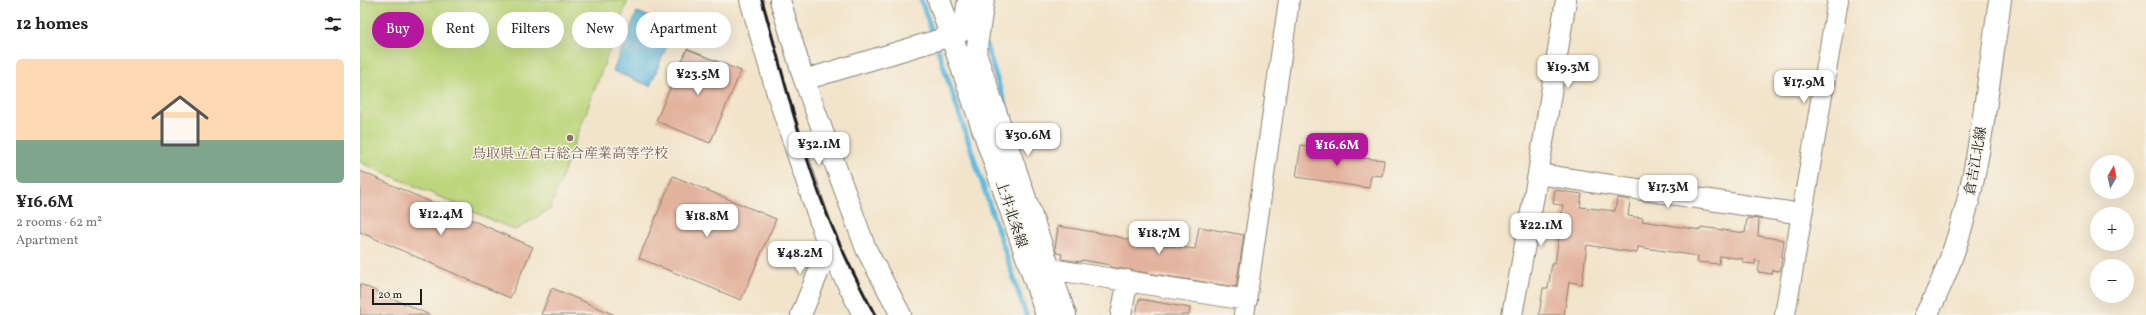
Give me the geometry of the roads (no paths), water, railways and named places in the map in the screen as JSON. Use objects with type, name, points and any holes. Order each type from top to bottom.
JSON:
[{"type":"main road","name":"上井北条線","points":[[939,0],[964,36],[1047,315]]},
{"type":"main road","name":"倉吉江北線","points":[[1926,315],[1951,262],[1974,184],[2000,0]]},
{"type":"street","points":[[750,0],[800,164],[829,246],[863,315]]},
{"type":"street","points":[[780,0],[804,80],[866,249],[901,315]]},
{"type":"street","points":[[968,0],[964,36],[976,53],[1066,315]]},
{"type":"street","points":[[804,80],[964,36],[984,0]]},
{"type":"street","points":[[1050,269],[1128,280],[1246,308],[1289,0]]},
{"type":"street","points":[[1512,315],[1538,174],[1566,0]]},
{"type":"street","points":[[1785,315],[1838,0]]},
{"type":"street","points":[[1538,174],[1802,214]]},
{"type":"street","points":[[801,315],[829,246]]},
{"type":"street","points":[[1120,315],[1128,280]]},
{"type":"water","points":[[636,14],[636,48],[666,48],[650,86],[613,71],[622,48],[628,48],[628,34]]},
{"type":"waterway","points":[[921,0],[934,37]]},
{"type":"waterway","points":[[936,44],[1026,315]]},
{"type":"waterway","points":[[986,45],[1019,147]]},
{"type":"railway","points":[[762,0],[796,121],[819,193],[845,255],[875,315]]},
{"type":"place","name":"鳥取県立倉吉総合産業高等学校","points":[[570,138]]}]
